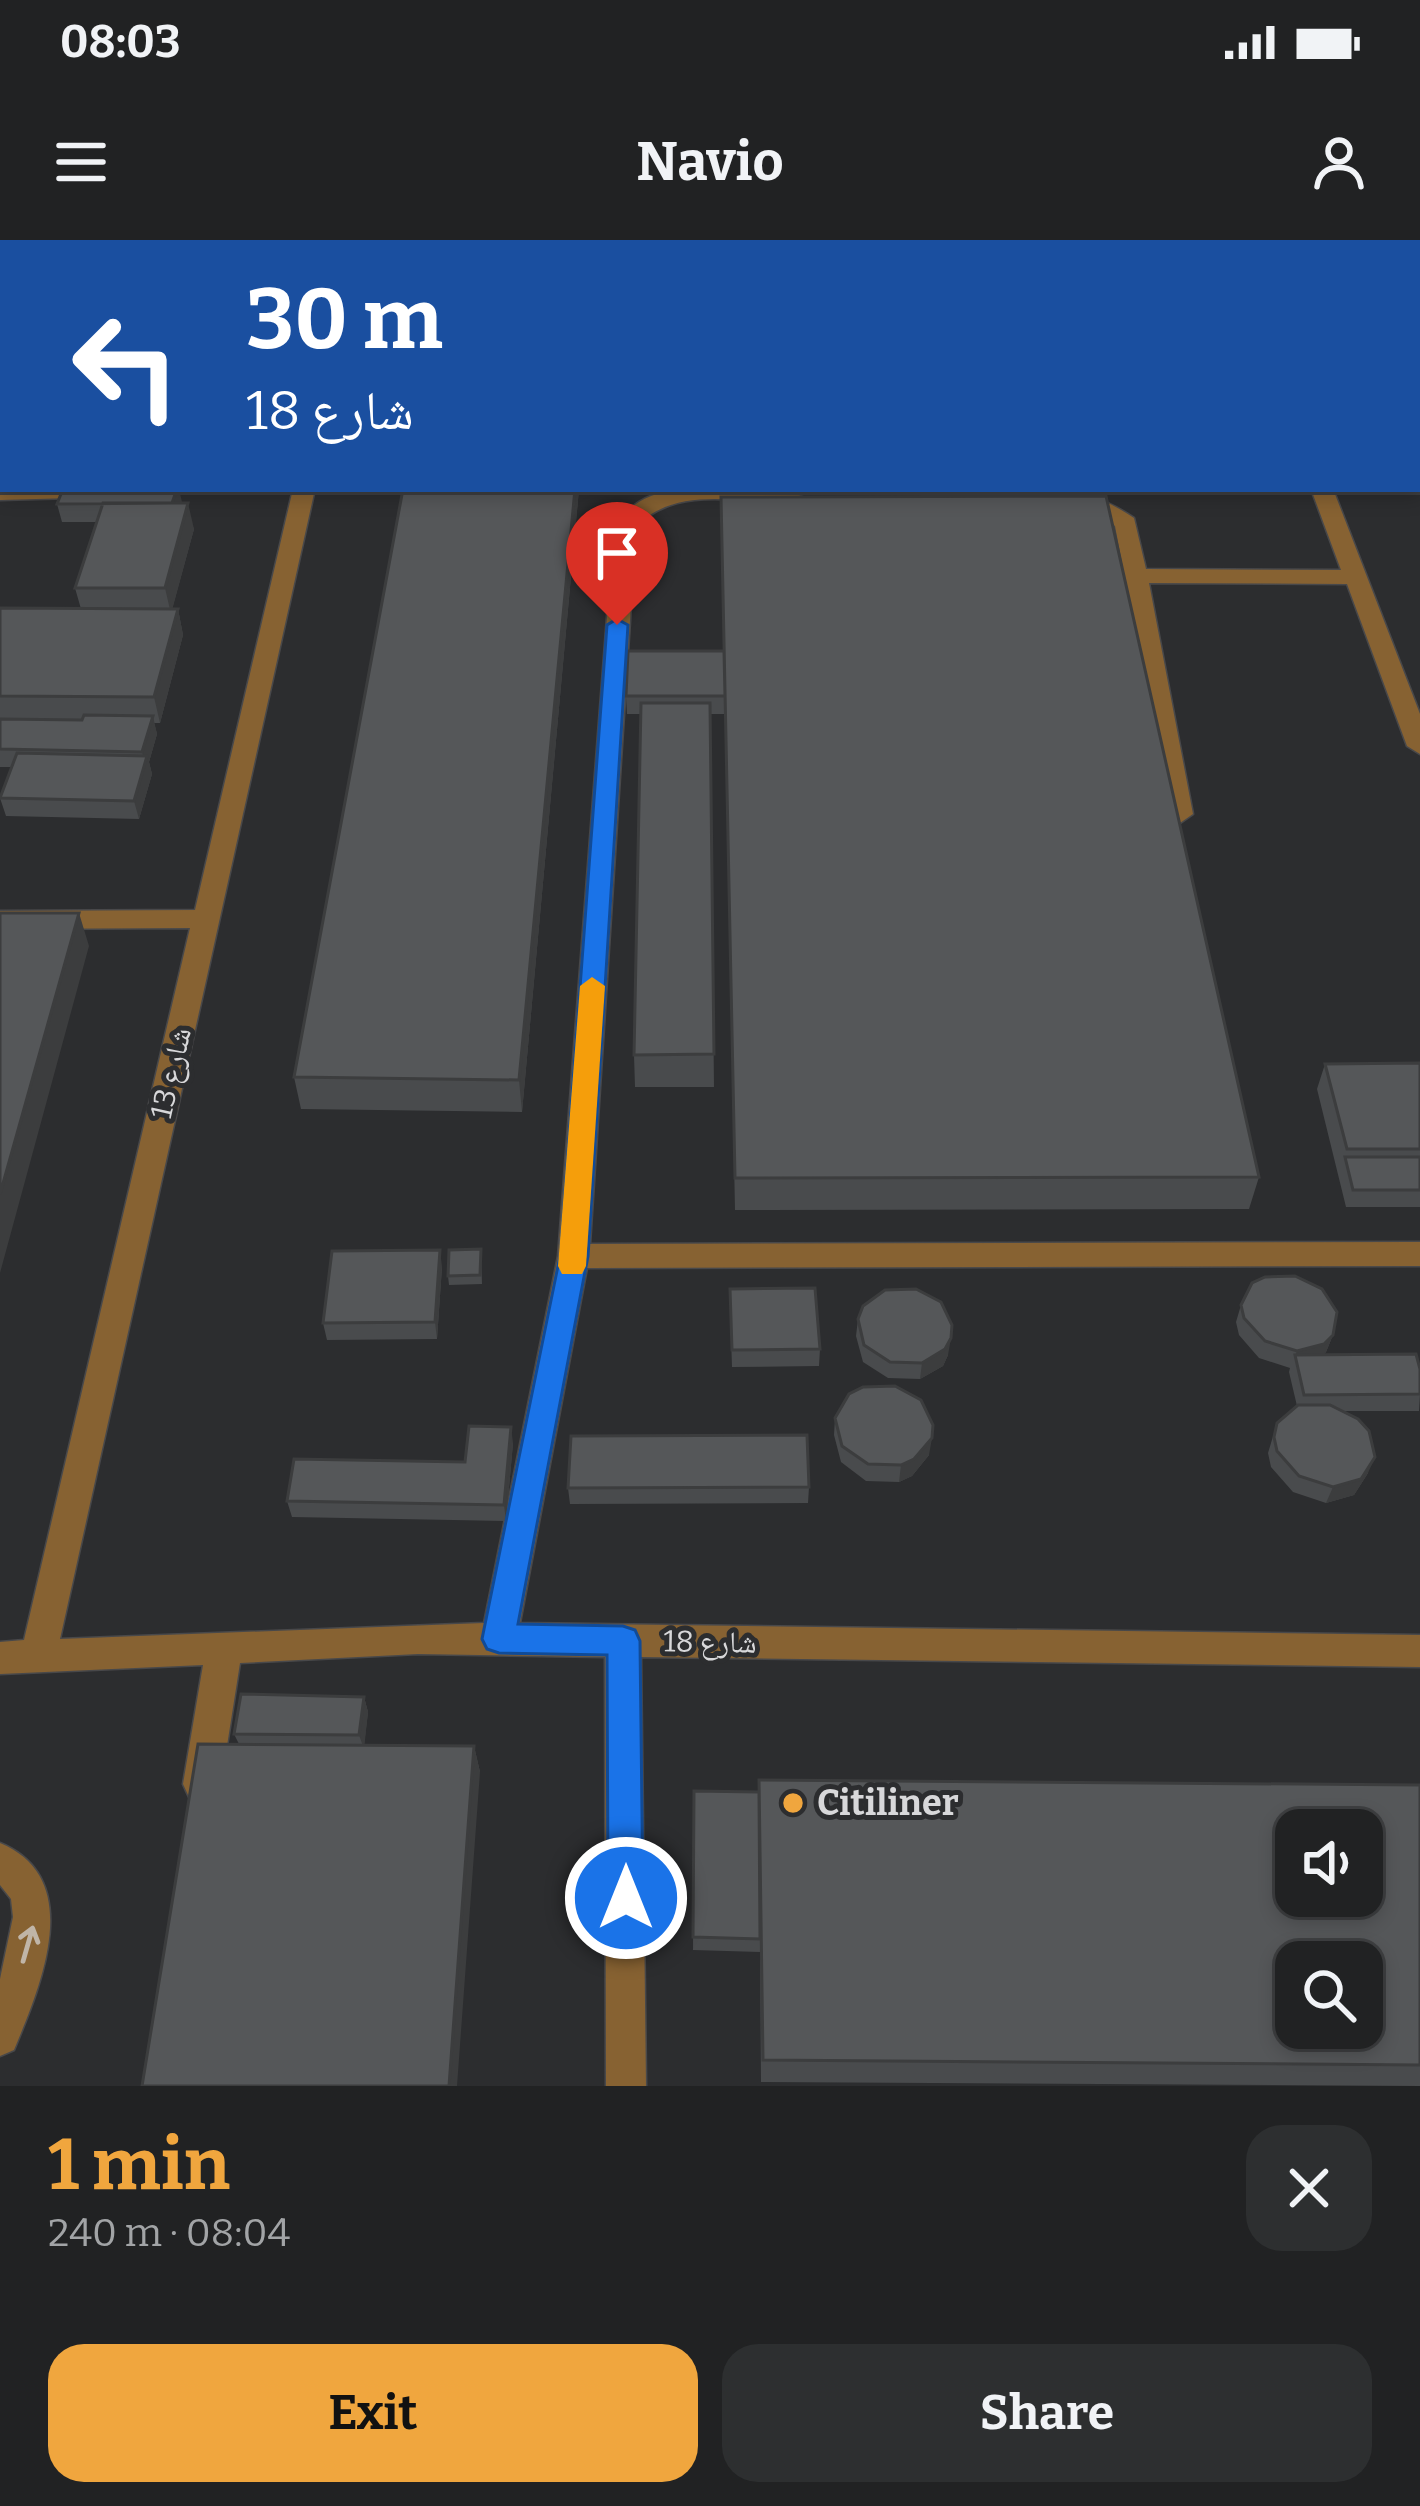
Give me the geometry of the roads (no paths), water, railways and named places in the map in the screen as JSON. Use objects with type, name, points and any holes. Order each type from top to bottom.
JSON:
[{"type":"street","points":[[0,493],[37,492]]},
{"type":"street","name":"شارع 13","points":[[38,1658],[303,492]]},
{"type":"street","points":[[1323,492],[1420,746]]},
{"type":"street","points":[[499,1639],[574,1256],[625,526],[639,510],[665,499],[765,493],[813,498]]},
{"type":"street","points":[[1052,503],[1089,503],[1120,516],[1129,530],[1180,814]]},
{"type":"street","points":[[1137,576],[1352,577]]},
{"type":"street","points":[[0,920],[206,919]]},
{"type":"street","points":[[574,1256],[1420,1253]]},
{"type":"street","name":"شارع 18","points":[[0,1658],[337,1639],[1420,1651]]},
{"type":"street","points":[[623,1641],[626,2086]]},
{"type":"street","points":[[198,1810],[224,1648]]},
{"type":"street","points":[[0,1862],[28,1886],[35,1919],[0,2036]]},
{"type":"place","name":"Citiliner","points":[[793,1803]]}]
